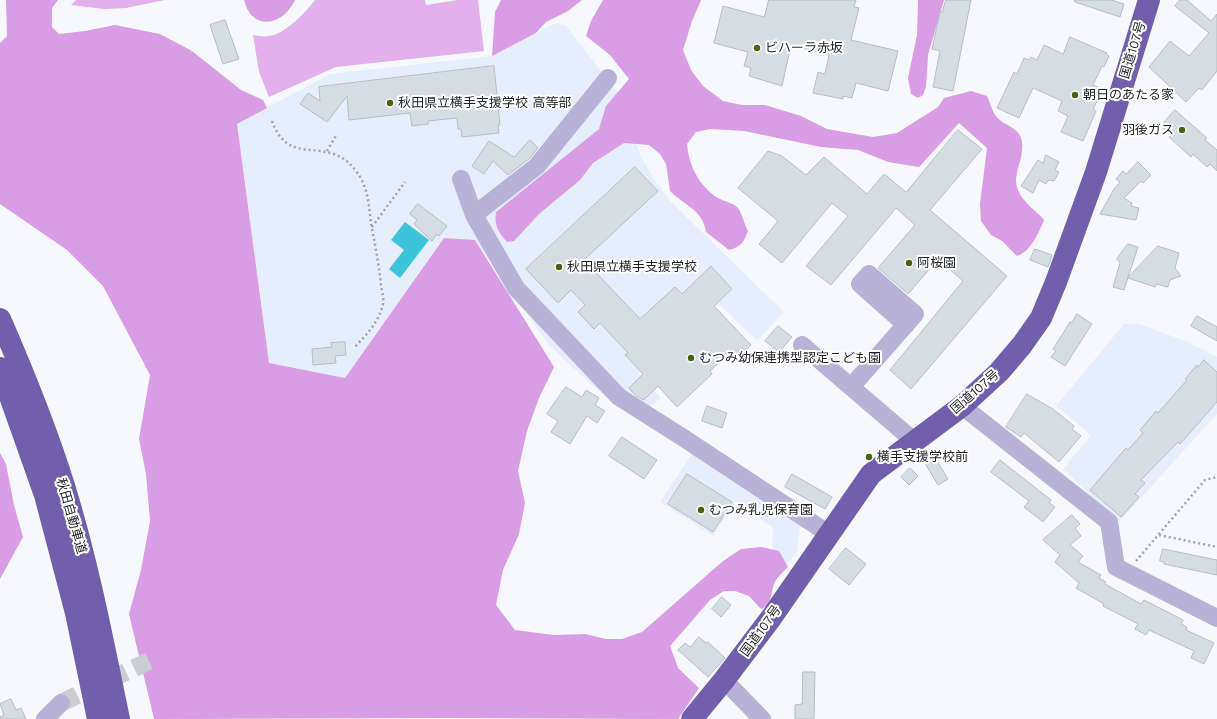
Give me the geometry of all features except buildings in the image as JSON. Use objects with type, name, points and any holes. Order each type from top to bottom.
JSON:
[{"type":"highway","name":"国道107号","points":[[692,719],[771,618],[872,474],[962,406],[999,372],[1022,345],[1041,318],[1056,282],[1096,172],[1149,0]]},
{"type":"highway","name":"秋田自動車道","points":[[0,319],[24,375],[65,489],[96,608],[119,719]]},
{"type":"highway","name":"秋田自動車道","points":[[0,368],[45,495],[76,613],[98,719]]},
{"type":"street","points":[[474,215],[536,166],[608,78]]},
{"type":"street","points":[[461,179],[474,215],[516,288],[619,397],[829,534]]},
{"type":"street","points":[[851,387],[906,325]]},
{"type":"street","points":[[802,345],[914,441]]},
{"type":"street","points":[[962,406],[1109,522],[1116,567],[1217,618]]},
{"type":"street","points":[[724,680],[762,719]]},
{"type":"street","points":[[45,719],[61,703]]},
{"type":"path","points":[[272,121],[275,131],[284,142],[297,149],[327,152],[339,155],[358,173],[370,202],[372,228],[379,259],[383,303],[378,318],[371,330],[355,346]]},
{"type":"path","points":[[327,152],[337,134]]},
{"type":"path","points":[[372,228],[405,182]]},
{"type":"path","points":[[1127,572],[1206,480],[1217,477]]},
{"type":"path","points":[[1159,535],[1217,547]]},
{"type":"shaded area","points":[[6,0],[58,0],[52,8],[52,27],[59,34],[115,25],[160,34],[192,51],[241,90],[263,100],[267,108],[237,124],[269,363],[345,378],[444,238],[475,240],[554,367],[539,398],[527,431],[518,471],[525,503],[519,534],[503,570],[496,605],[515,630],[554,635],[585,634],[606,639],[622,639],[642,632],[723,561],[741,549],[761,547],[779,551],[788,567],[776,580],[768,604],[765,607],[761,609],[749,596],[735,591],[724,591],[710,600],[670,646],[678,668],[699,688],[678,719],[154,719],[129,614],[141,570],[150,521],[146,474],[139,439],[150,375],[103,286],[67,250],[0,204],[0,43],[7,36]]},
{"type":"shaded area","points":[[76,0],[165,0],[126,8],[105,9],[71,5]]},
{"type":"shaded area","points":[[244,0],[295,0],[290,9],[283,15],[276,20],[268,22],[260,21],[254,17],[248,10]]},
{"type":"shaded area","points":[[315,0],[425,0],[426,5],[458,0],[478,0],[484,51],[336,67],[269,97],[259,72],[253,35],[267,36],[275,35],[281,32],[306,11]]},
{"type":"shaded area","points":[[501,0],[582,0],[568,11],[546,22],[536,33],[492,56],[495,12]]},
{"type":"shaded area","points":[[603,0],[701,0],[692,21],[683,50],[691,70],[703,86],[723,101],[742,105],[765,105],[801,116],[827,129],[873,137],[897,133],[938,107],[944,98],[971,91],[987,96],[996,116],[1002,122],[1013,128],[1021,138],[1022,151],[1017,171],[1016,184],[1020,195],[1026,203],[1044,220],[1037,236],[1022,254],[1017,256],[1002,241],[991,235],[981,221],[980,204],[987,148],[959,123],[919,167],[888,162],[858,150],[821,147],[744,131],[710,129],[696,132],[687,144],[690,160],[696,175],[705,188],[711,193],[738,208],[748,231],[742,244],[729,250],[706,232],[701,218],[692,208],[670,191],[666,164],[660,154],[649,145],[624,143],[593,163],[580,180],[539,214],[514,241],[507,242],[497,228],[496,212],[599,129],[606,106],[629,79],[610,55],[586,36],[591,21]]},
{"type":"shaded area","points":[[918,0],[944,0],[928,55],[926,87],[923,95],[918,98],[911,94],[908,78],[917,35]]},
{"type":"shaded area","name":"秋田県立横手支援学校","points":[[554,24],[565,25],[620,95],[641,157],[656,182],[670,201],[784,312],[757,341],[719,304],[638,374],[661,398],[636,417],[596,389],[549,345],[475,240],[444,238],[345,378],[269,363],[237,124],[330,74],[492,56]]},
{"type":"shaded area","points":[[1124,324],[1139,324],[1188,342],[1217,357],[1217,414],[1119,522],[1063,469],[1091,435],[1056,406]]},
{"type":"shaded area","name":"むつみ乳児保育園","points":[[694,451],[800,520],[797,552],[781,571],[772,566],[773,530],[771,526],[735,502],[713,536],[660,502]]},
{"type":"shaded area","points":[[0,453],[6,464],[14,505],[23,537],[0,579]]},
{"type":"water","points":[[405,222],[429,240],[400,278],[389,269],[404,250],[391,240]]},
{"type":"tunnel","points":[[61,703],[149,661]]},
{"type":"place","name":"ビハーラ赤坂","points":[[757,48]]},
{"type":"place","name":"朝日のあたる家","points":[[1075,95]]},
{"type":"place","name":"秋田県立横手支援学校 高等部","points":[[390,103]]},
{"type":"place","name":"羽後ガス","points":[[1182,130]]},
{"type":"place","name":"阿桜園","points":[[909,263]]},
{"type":"place","name":"秋田県立横手支援学校","points":[[559,267]]},
{"type":"place","name":"むつみ幼保連携型認定こども園","points":[[691,358]]},
{"type":"place","name":"横手支援学校前","points":[[869,457]]},
{"type":"place","name":"むつみ乳児保育園","points":[[701,510]]}]
